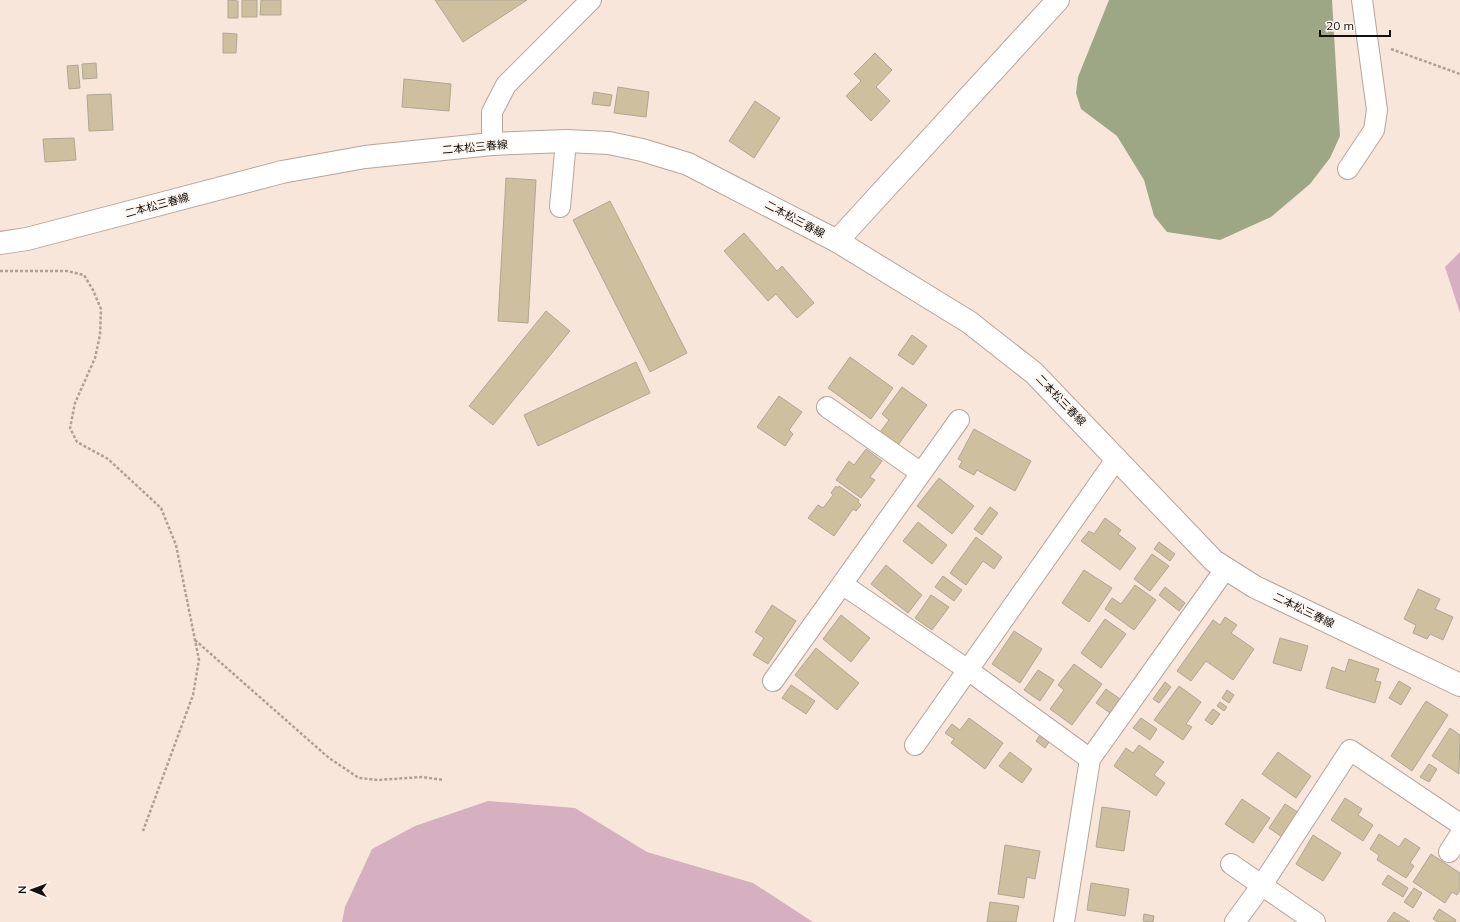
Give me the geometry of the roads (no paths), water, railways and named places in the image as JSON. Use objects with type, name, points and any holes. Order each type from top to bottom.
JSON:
[{"type":"main road","points":[[837,241],[1058,0]]},
{"type":"main road","name":"二本松三春線","points":[[0,243],[27,239],[282,172],[365,157],[492,144],[566,142],[609,143],[642,150],[688,164],[837,241],[969,322],[1034,372],[1214,561],[1255,587],[1460,685]]},
{"type":"street","points":[[492,144],[492,112],[506,85],[591,0]]},
{"type":"street","points":[[1348,169],[1374,130],[1377,110],[1362,0]]},
{"type":"street","points":[[560,207],[566,142]]},
{"type":"street","points":[[827,407],[921,473]]},
{"type":"street","points":[[773,681],[959,420]]},
{"type":"street","points":[[915,745],[1117,458]]},
{"type":"street","points":[[1064,922],[1090,759],[1226,568]]},
{"type":"street","points":[[842,584],[968,670],[1090,759]]},
{"type":"street","points":[[1235,922],[1262,885],[1350,750],[1460,824]]},
{"type":"street","points":[[1449,852],[1460,835]]},
{"type":"street","points":[[1231,864],[1316,922]]}]
